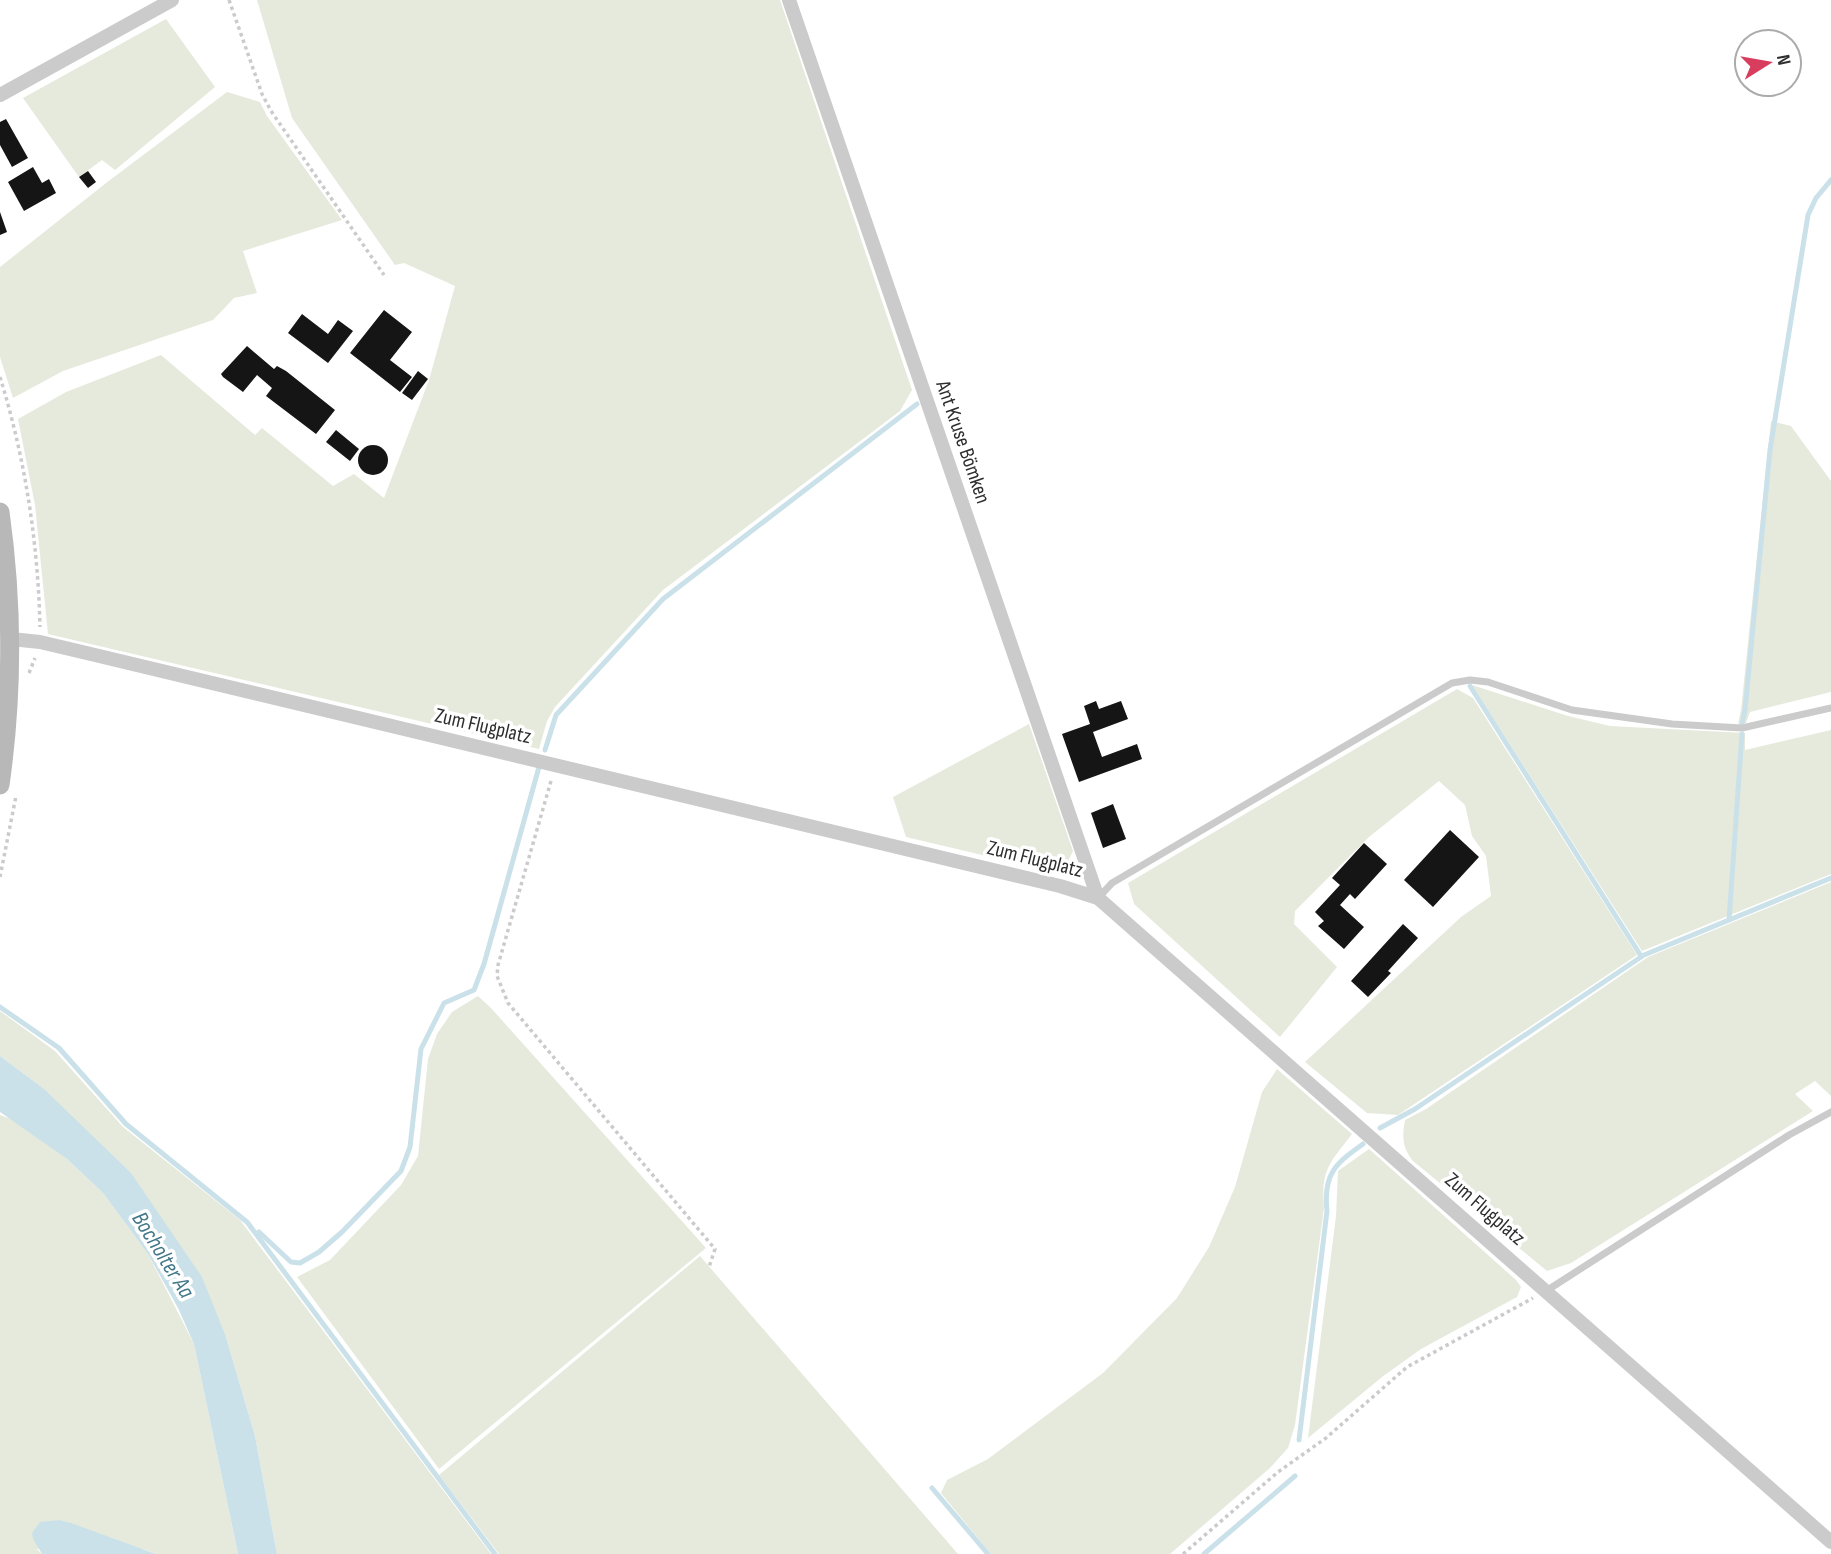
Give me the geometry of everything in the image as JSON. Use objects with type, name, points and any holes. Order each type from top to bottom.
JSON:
[{"type":"street","points":[[0,95],[172,0]]},
{"type":"street","name":"Ant Kruse Bömken","points":[[789,0],[1098,898]]},
{"type":"street","points":[[0,512],[11,639],[9,698],[0,785]]},
{"type":"street","name":"Zum Flugplatz","points":[[11,639],[40,642],[1060,886],[1098,898],[1831,1542]]},
{"type":"lane","points":[[1098,898],[1112,883],[1452,683],[1469,680],[1488,682],[1572,710],[1672,724],[1742,728],[1831,708]]},
{"type":"lane","points":[[1546,1291],[1789,1135],[1831,1112]]},
{"type":"path","points":[[229,0],[262,94],[271,111],[384,275]]},
{"type":"path","points":[[555,765],[497,976],[508,1003],[715,1250],[709,1267]]},
{"type":"path","points":[[1184,1554],[1278,1472],[1326,1438],[1408,1367],[1546,1291]]},
{"type":"shaded area","points":[[257,0],[780,0],[912,390],[900,411],[663,590],[555,707],[547,721],[539,749],[48,634],[35,505],[18,419],[66,392],[161,355],[255,435],[262,428],[333,486],[354,474],[384,498],[429,380],[455,286],[404,263],[395,265],[292,118]]},
{"type":"shaded area","points":[[166,19],[215,87],[115,170],[102,160],[79,177],[23,98]]},
{"type":"shaded area","points":[[227,92],[260,102],[267,116],[342,220],[243,251],[257,293],[234,298],[213,320],[63,371],[13,398],[0,357],[0,267]]},
{"type":"shaded area","points":[[1771,421],[1791,426],[1831,481],[1831,692],[1750,712],[1746,723],[1738,724],[1741,710]]},
{"type":"shaded area","points":[[1472,685],[1568,716],[1610,726],[1745,733],[1745,750],[1831,730],[1831,874],[1642,951]]},
{"type":"shaded area","points":[[1457,689],[1473,698],[1637,955],[1398,1115],[1367,1113],[1305,1062],[1461,917],[1491,896],[1486,856],[1472,836],[1465,805],[1439,781],[1369,837],[1295,911],[1294,924],[1337,967],[1280,1037],[1134,904],[1128,883]]},
{"type":"shaded area","points":[[1029,724],[1073,851],[1062,874],[906,837],[893,797]]},
{"type":"shaded area","points":[[1831,882],[1831,1096],[1815,1081],[1795,1094],[1813,1111],[1571,1263],[1547,1271],[1409,1156],[1404,1142],[1405,1120],[1426,1109],[1648,957]]},
{"type":"shaded area","points":[[478,996],[706,1248],[439,1469],[297,1277],[330,1260],[401,1185],[418,1156],[428,1059],[437,1034],[452,1012]]},
{"type":"shaded area","points":[[0,1011],[55,1051],[123,1127],[240,1220],[491,1554],[277,1554],[255,1436],[226,1337],[43,1088],[0,1056]]},
{"type":"shaded area","points":[[1277,1069],[1352,1134],[1332,1160],[1325,1175],[1324,1208],[1295,1425],[1288,1448],[1270,1468],[1170,1554],[991,1554],[941,1493],[947,1480],[988,1459],[1103,1373],[1177,1298],[1209,1247],[1235,1187],[1262,1092]]},
{"type":"shaded area","points":[[0,1115],[16,1121],[67,1159],[103,1193],[148,1254],[194,1344],[238,1554],[156,1554],[143,1549],[37,1549],[42,1554],[0,1554]]},
{"type":"shaded area","points":[[1369,1149],[1521,1287],[1517,1297],[1421,1349],[1382,1377],[1308,1438],[1336,1216],[1338,1171]]},
{"type":"shaded area","points":[[700,1256],[958,1554],[499,1554],[439,1475]]},
{"type":"water","name":"Bocholter Aa","points":[[0,1056],[43,1088],[131,1173],[202,1277],[226,1337],[255,1436],[277,1554],[238,1554],[194,1344],[178,1308],[148,1254],[103,1193],[67,1159],[0,1112]]},
{"type":"water","points":[[59,1520],[156,1554],[42,1554],[32,1533],[40,1522]]},
{"type":"building","points":[[6,119],[28,158],[12,167],[0,145],[0,122]]},
{"type":"building","points":[[33,167],[42,183],[49,179],[56,193],[24,211],[8,182]]},
{"type":"building","points":[[88,171],[96,182],[88,188],[79,177]]},
{"type":"building","points":[[0,212],[7,232],[0,235]]},
{"type":"building","points":[[384,310],[412,332],[390,360],[412,377],[400,392],[350,353]]},
{"type":"building","points":[[302,314],[328,334],[338,320],[353,331],[328,363],[288,333]]},
{"type":"building","points":[[247,346],[274,369],[277,366],[286,371],[335,410],[316,434],[266,396],[272,388],[257,375],[243,392],[223,377],[221,374]]},
{"type":"building","points":[[418,371],[428,379],[412,400],[402,393]]},
{"type":"building","points":[[336,430],[359,449],[350,461],[326,442]]},
{"type":"building","points":[[373,445],[379,446],[387,454],[387,466],[379,474],[373,475],[367,474],[359,466],[358,460],[359,454],[367,446]]},
{"type":"building","points":[[1096,701],[1099,709],[1121,701],[1128,719],[1093,732],[1102,757],[1137,744],[1142,759],[1079,782],[1062,734],[1090,724],[1084,706]]},
{"type":"building","points":[[1113,804],[1126,839],[1103,848],[1091,813]]},
{"type":"building","points":[[1450,830],[1479,857],[1433,907],[1404,880]]},
{"type":"building","points":[[1364,843],[1387,864],[1355,899],[1350,894],[1340,905],[1364,927],[1344,949],[1318,926],[1324,921],[1315,912],[1340,885],[1332,878]]},
{"type":"building","points":[[1403,924],[1418,938],[1368,997],[1351,981]]},
{"type":"waterway","points":[[1742,724],[1770,450],[1808,215],[1816,198],[1831,180]]},
{"type":"waterway","points":[[545,750],[556,715],[663,599],[917,404]]},
{"type":"waterway","points":[[1470,686],[1641,956]]},
{"type":"waterway","points":[[1729,920],[1742,734]]},
{"type":"waterway","points":[[259,1232],[291,1262],[300,1263],[319,1252],[342,1232],[401,1171],[410,1147],[421,1049],[444,1003],[474,990],[484,964],[539,767]]},
{"type":"waterway","points":[[1380,1128],[1415,1109],[1644,955],[1831,878]]},
{"type":"waterway","points":[[0,1007],[59,1048],[126,1124],[247,1222],[495,1554]]},
{"type":"waterway","points":[[1299,1440],[1327,1211],[1327,1188],[1338,1164],[1363,1144]]},
{"type":"waterway","points":[[1204,1554],[1295,1476]]},
{"type":"waterway","points":[[932,1488],[988,1554]]}]
